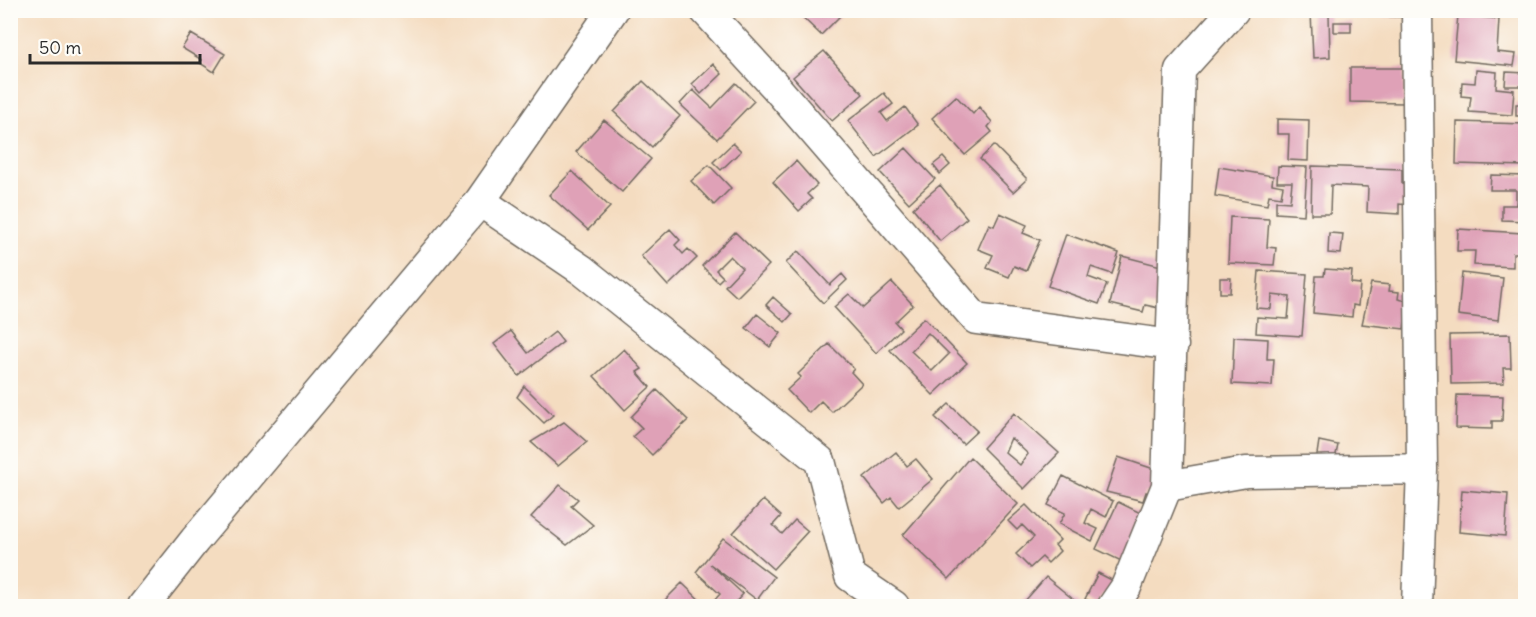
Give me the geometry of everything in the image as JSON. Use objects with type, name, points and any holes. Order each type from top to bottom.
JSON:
[{"type":"street","points":[[143,606],[195,540],[480,201],[613,10]]},
{"type":"street","points":[[705,10],[782,94],[976,319],[1173,345]]},
{"type":"street","points":[[1113,606],[1126,587],[1167,486],[1180,70],[1234,10]]},
{"type":"street","points":[[1410,11],[1422,469],[1417,606]]},
{"type":"street","points":[[480,201],[582,270],[820,461],[850,576],[894,606]]},
{"type":"street","points":[[1167,486],[1246,472],[1422,469]]},
{"type":"building","points":[[795,10],[840,10],[843,13],[821,35]]},
{"type":"building","points":[[1372,10],[1400,10],[1400,17],[1372,16]]},
{"type":"building","points":[[1311,13],[1329,13],[1330,57],[1313,58]]},
{"type":"building","points":[[1458,15],[1499,19],[1497,52],[1516,54],[1514,66],[1454,60]]},
{"type":"building","points":[[1334,22],[1351,22],[1351,32],[1334,32]]},
{"type":"building","points":[[191,34],[225,54],[214,72],[200,63],[202,60],[182,48]]},
{"type":"building","points":[[824,51],[863,94],[832,121],[793,77]]},
{"type":"building","points":[[713,64],[722,74],[701,94],[692,84]]},
{"type":"building","points":[[1350,68],[1404,68],[1404,103],[1350,102]]},
{"type":"building","points":[[1476,70],[1497,72],[1496,88],[1514,90],[1512,115],[1469,112],[1471,97],[1461,96],[1462,82],[1475,83]]},
{"type":"building","points":[[1506,72],[1526,73],[1526,86],[1505,86]]},
{"type":"building","points":[[643,81],[680,116],[652,147],[614,112]]},
{"type":"building","points":[[736,83],[754,101],[717,139],[680,104],[693,90],[712,108]]},
{"type":"building","points":[[884,93],[893,104],[881,113],[887,121],[905,107],[918,125],[876,157],[848,121]]},
{"type":"building","points":[[956,96],[973,114],[979,107],[992,122],[988,127],[992,132],[965,155],[932,118]]},
{"type":"building","points":[[1516,104],[1526,104],[1526,116],[1516,116]]},
{"type":"building","points":[[1277,119],[1309,120],[1308,161],[1288,160],[1289,134],[1277,134]]},
{"type":"building","points":[[604,120],[651,159],[622,192],[576,152]]},
{"type":"building","points":[[1457,122],[1526,124],[1526,166],[1456,164]]},
{"type":"building","points":[[733,143],[741,151],[721,170],[713,162]]},
{"type":"building","points":[[994,145],[1027,179],[1013,192],[980,159]]},
{"type":"building","points":[[906,148],[935,179],[909,203],[880,172]]},
{"type":"building","points":[[943,157],[950,165],[940,174],[933,165]]},
{"type":"building","points":[[796,161],[817,185],[807,194],[812,199],[799,211],[773,182]]},
{"type":"building","points":[[709,165],[731,188],[714,205],[691,181]]},
{"type":"building","points":[[1278,166],[1307,167],[1304,215],[1276,213],[1276,201],[1290,202],[1292,182],[1277,182]]},
{"type":"building","points":[[1312,166],[1402,169],[1402,184],[1409,184],[1408,205],[1399,204],[1399,214],[1367,212],[1368,187],[1331,185],[1330,214],[1311,214]]},
{"type":"building","points":[[1219,167],[1273,176],[1272,184],[1283,186],[1281,197],[1269,195],[1267,205],[1215,196]]},
{"type":"building","points":[[572,171],[610,207],[588,230],[549,195]]},
{"type":"building","points":[[1491,175],[1526,176],[1526,221],[1502,220],[1502,205],[1516,205],[1516,190],[1490,190]]},
{"type":"building","points":[[940,185],[967,218],[940,241],[913,208]]},
{"type":"building","points":[[1000,213],[1027,225],[1023,233],[1040,240],[1026,271],[1014,266],[1009,277],[987,268],[993,255],[978,249],[989,224],[994,226]]},
{"type":"building","points":[[1230,217],[1269,219],[1267,247],[1276,248],[1274,265],[1228,263]]},
{"type":"building","points":[[670,229],[680,240],[675,245],[683,254],[688,249],[697,258],[668,286],[641,256]]},
{"type":"building","points":[[1458,229],[1522,233],[1521,253],[1513,253],[1513,267],[1474,265],[1475,251],[1457,251]]},
{"type":"building","points":[[735,232],[769,265],[737,297],[725,286],[742,268],[730,256],[716,270],[723,277],[718,282],[702,266]]},
{"type":"building","points":[[1329,233],[1343,234],[1341,254],[1328,253]]},
{"type":"building","points":[[1066,234],[1119,253],[1112,274],[1091,267],[1088,277],[1107,284],[1099,304],[1048,286]]},
{"type":"building","points":[[798,251],[830,285],[842,274],[847,280],[823,303],[786,263]]},
{"type":"building","points":[[1122,256],[1161,266],[1159,308],[1145,305],[1143,312],[1110,304]]},
{"type":"building","points":[[1325,269],[1352,271],[1351,283],[1360,284],[1358,306],[1353,305],[1352,317],[1313,313],[1316,276],[1324,276]]},
{"type":"building","points":[[1259,271],[1307,274],[1302,336],[1256,333],[1257,317],[1288,319],[1290,297],[1272,295],[1271,309],[1256,308]]},
{"type":"building","points":[[1462,273],[1503,278],[1498,320],[1458,315]]},
{"type":"building","points":[[1220,278],[1231,278],[1230,293],[1220,293]]},
{"type":"building","points":[[892,282],[913,305],[895,322],[901,329],[876,353],[834,307],[849,294],[863,308]]},
{"type":"building","points":[[1371,283],[1390,285],[1389,291],[1399,292],[1398,299],[1407,301],[1404,329],[1362,324]]},
{"type":"building","points":[[773,297],[792,314],[785,322],[766,305]]},
{"type":"building","points":[[757,314],[781,333],[770,347],[746,328]]},
{"type":"building","points":[[924,318],[967,363],[933,395],[890,350]],"holes":[[[928,333],[949,354],[932,371],[911,351]]]},
{"type":"building","points":[[511,331],[528,353],[555,332],[563,342],[519,376],[494,344]]},
{"type":"building","points":[[1510,334],[1511,368],[1503,368],[1504,383],[1451,384],[1450,335]]},
{"type":"building","points":[[1234,337],[1268,339],[1267,359],[1274,359],[1272,386],[1232,384]]},
{"type":"building","points":[[829,344],[854,369],[851,372],[862,384],[832,412],[821,401],[809,413],[787,390],[801,377],[798,374]]},
{"type":"building","points":[[624,349],[642,369],[637,372],[650,387],[625,410],[594,376]]},
{"type":"building","points":[[524,386],[553,415],[544,423],[517,397]]},
{"type":"building","points":[[657,390],[688,420],[652,455],[633,436],[642,428],[631,417]]},
{"type":"building","points":[[1457,395],[1503,396],[1502,421],[1492,421],[1492,429],[1456,428]]},
{"type":"building","points":[[949,404],[977,431],[963,444],[935,417]]},
{"type":"building","points":[[1014,413],[1059,453],[1024,489],[983,448]],"holes":[[[1011,438],[1028,454],[1020,465],[1005,452]]]},
{"type":"building","points":[[564,422],[587,442],[558,466],[531,442]]},
{"type":"building","points":[[1319,441],[1338,445],[1334,464],[1316,461]]},
{"type":"building","points":[[896,452],[907,466],[916,459],[933,479],[899,507],[891,497],[884,503],[864,478]]},
{"type":"building","points":[[970,457],[1018,504],[949,579],[903,535]]},
{"type":"building","points":[[1118,457],[1163,472],[1155,495],[1146,492],[1143,501],[1106,492]]},
{"type":"building","points":[[1063,476],[1113,501],[1106,517],[1091,509],[1085,523],[1098,529],[1092,541],[1059,524],[1065,513],[1048,505]]},
{"type":"building","points":[[560,485],[578,499],[571,506],[593,525],[567,545],[531,517]]},
{"type":"building","points":[[1462,490],[1508,494],[1505,536],[1459,532]]},
{"type":"building","points":[[763,500],[781,516],[773,525],[782,534],[795,520],[808,531],[773,569],[733,533]]},
{"type":"building","points":[[1118,502],[1159,522],[1138,569],[1096,549]]},
{"type":"building","points":[[1026,505],[1060,540],[1055,545],[1060,551],[1048,563],[1042,557],[1030,568],[1016,554],[1034,537],[1022,525],[1017,530],[1008,521]]},
{"type":"building","points":[[723,538],[774,577],[757,600],[710,564],[743,594],[732,606],[711,604],[720,594],[696,572]]},
{"type":"building","points":[[1098,573],[1139,594],[1133,606],[1113,606],[1104,593],[1098,605],[1085,599]]},
{"type":"building","points":[[1046,577],[1079,604],[1077,606],[1028,606],[1023,603]]},
{"type":"building","points":[[682,583],[706,606],[659,606]]}]
